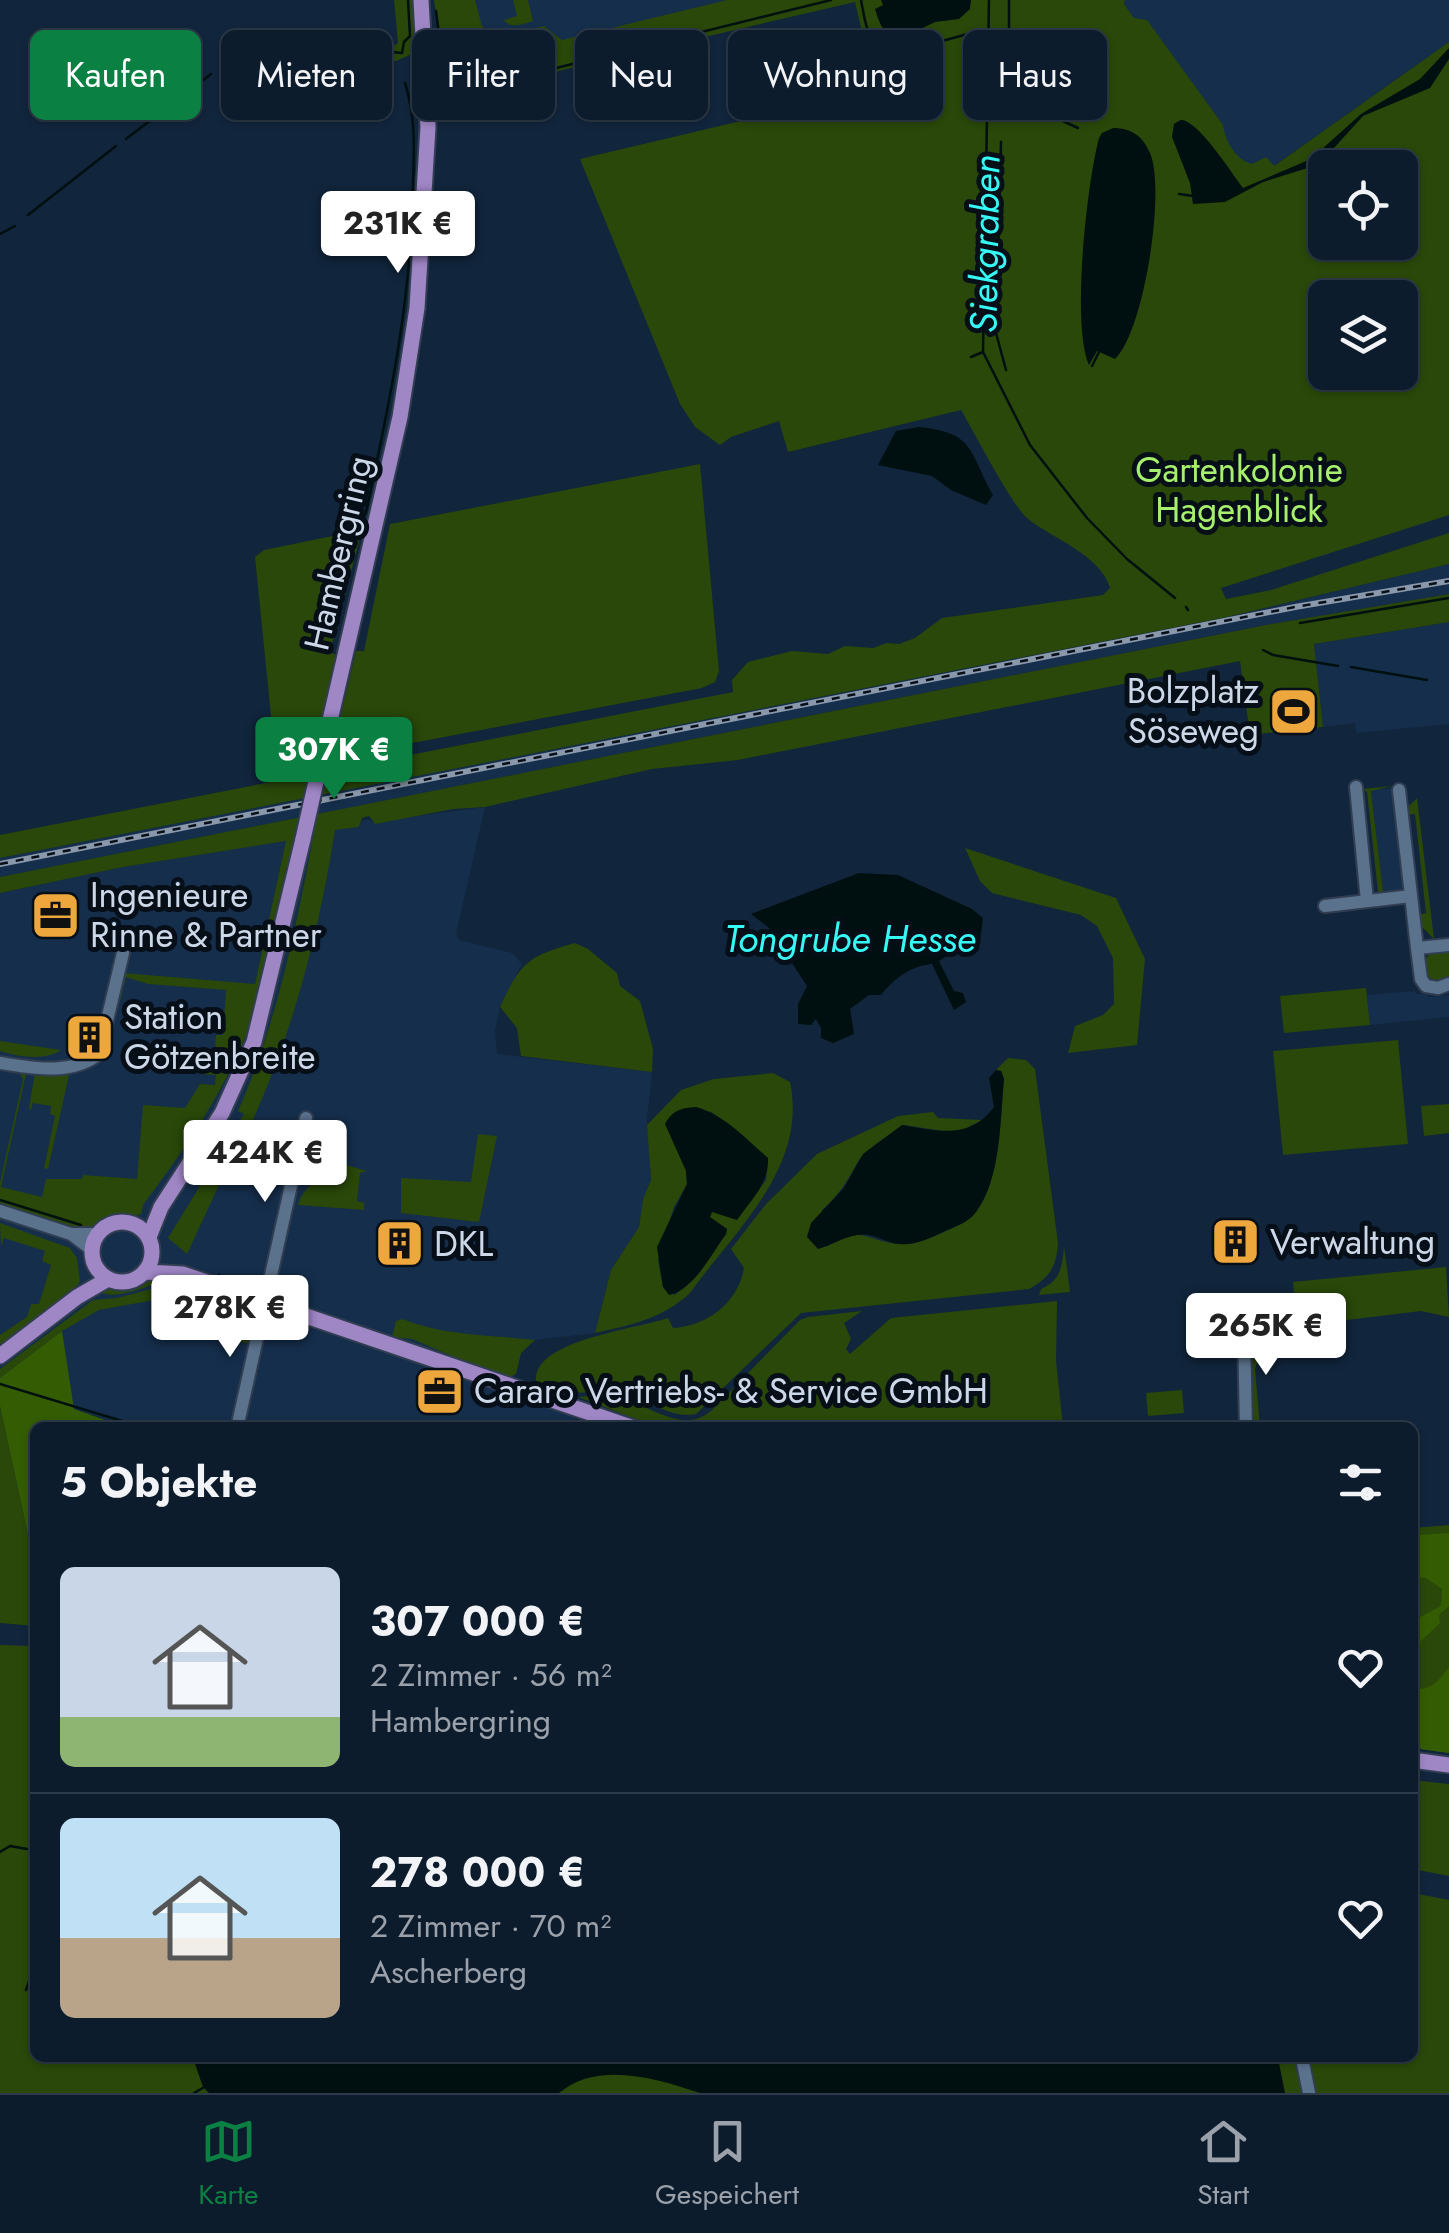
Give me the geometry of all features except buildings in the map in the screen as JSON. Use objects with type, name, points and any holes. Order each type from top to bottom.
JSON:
[{"type":"main road","name":"Hambergring","points":[[149,1237],[161,1207],[222,1113],[254,1042],[400,417],[415,325],[427,182],[422,0]]},
{"type":"main road","name":"Hambergring","points":[[135,1224],[161,1207]]},
{"type":"main road","points":[[146,1272],[153,1254],[149,1237],[135,1224],[118,1222],[98,1234],[92,1250],[96,1267],[108,1279],[126,1282],[146,1272],[183,1274]]},
{"type":"main road","points":[[153,1254],[183,1274],[618,1422]]},
{"type":"main road","points":[[77,1297],[96,1267]]},
{"type":"main road","points":[[0,1356],[77,1297],[108,1279]]},
{"type":"main road","points":[[1418,1761],[1449,1765]]},
{"type":"street","points":[[1356,787],[1367,900]]},
{"type":"street","points":[[1399,790],[1420,979],[1426,986],[1438,988],[1449,984]]},
{"type":"street","points":[[1325,906],[1410,896]]},
{"type":"street","points":[[1416,948],[1449,945]]},
{"type":"street","points":[[0,1062],[67,1069],[86,1064],[99,1054],[123,953]]},
{"type":"street","points":[[238,1422],[306,1118]]},
{"type":"street","points":[[0,1211],[70,1234],[92,1250]]},
{"type":"street","points":[[70,1234],[98,1234]]},
{"type":"street","points":[[1244,1330],[1246,1422]]},
{"type":"street","points":[[1303,2062],[1309,2093]]},
{"type":"shaded area","points":[[434,0],[814,0],[693,30],[575,30],[575,59],[555,64],[555,30],[439,30]]},
{"type":"shaded area","points":[[1121,0],[1449,0],[1449,42],[1252,181]]},
{"type":"shaded area","points":[[1449,564],[1449,594],[1266,625],[0,877],[0,858],[1227,617]]},
{"type":"shaded area","points":[[1449,622],[1449,724],[1356,733],[1355,723],[1323,727],[1314,644]]},
{"type":"shaded area","points":[[1392,788],[1404,889],[1383,891],[1371,790]]},
{"type":"shaded area","points":[[485,807],[456,934],[459,940],[512,953],[522,964],[500,1007],[495,1031],[497,1054],[652,1072],[647,1120],[651,1180],[643,1199],[639,1227],[611,1270],[595,1333],[535,1340],[521,1353],[514,1377],[578,1397],[576,1422],[114,1422],[0,1384],[0,893],[123,867],[294,839],[295,834],[359,827],[362,821],[371,819],[372,822]]},
{"type":"shaded area","points":[[1427,993],[1428,997],[1449,995],[1449,1017],[1370,1025],[1367,995]]},
{"type":"green space","points":[[394,0],[415,0],[417,30],[412,30],[412,54],[392,61],[392,47],[398,43]]},
{"type":"green space","points":[[434,0],[475,0],[486,30],[439,30]]},
{"type":"green space","points":[[513,0],[528,0],[533,21],[510,25],[504,20],[517,16]]},
{"type":"green space","name":"Gartenkolonie Hagenblick","points":[[727,0],[1125,0],[1134,18],[1147,20],[1223,125],[1236,154],[1252,164],[1266,157],[1274,166],[1449,42],[1449,515],[1221,588],[1226,599],[1271,590],[1449,533],[1449,564],[1227,617],[0,858],[0,835],[276,781],[345,772],[354,781],[363,779],[360,769],[369,763],[733,692],[732,680],[748,662],[792,651],[828,654],[845,646],[873,648],[899,644],[915,638],[942,618],[1103,595],[1110,588],[1097,566],[1020,510],[961,410],[788,452],[779,421],[731,437],[720,445],[695,427],[680,404],[580,159],[745,120],[943,120],[943,30],[862,30],[855,2],[708,36],[708,30],[603,30]]},
{"type":"green space","points":[[555,35],[562,40],[575,37],[575,67],[555,72]]},
{"type":"green space","points":[[700,464],[719,671],[715,682],[702,688],[386,748],[337,768],[285,776],[290,754],[274,746],[255,557],[264,550],[362,530],[330,652],[338,656],[312,763],[330,762],[356,651],[364,651],[390,524]]},
{"type":"green space","points":[[1449,594],[1449,622],[1314,644],[1323,727],[1250,735],[1240,661],[738,760],[652,769],[485,807],[375,824],[369,816],[362,818],[359,827],[335,830],[321,906],[292,1018],[250,1126],[253,1128],[231,1176],[225,1172],[187,1254],[168,1238],[244,1114],[238,1111],[264,1044],[284,975],[314,833],[296,834],[268,962],[246,1035],[213,1102],[143,1205],[141,1214],[81,1230],[0,1203],[0,1182],[23,1079],[18,1071],[26,1074],[1,1187],[42,1197],[46,1179],[82,1179],[83,1175],[137,1179],[143,1105],[185,1108],[200,1084],[215,1085],[216,1075],[200,1074],[201,1066],[208,1066],[209,1053],[215,1053],[216,1035],[223,1035],[226,990],[148,984],[126,977],[118,1009],[123,973],[255,984],[286,841],[123,867],[0,893],[0,877],[1266,625]]},
{"type":"green space","points":[[1393,786],[1371,791],[1383,891],[1378,892],[1367,792],[1362,789]]},
{"type":"green space","points":[[1417,798],[1434,939],[1419,924],[1418,915],[1426,913],[1415,814],[1407,815],[1407,808]]},
{"type":"green space","points":[[965,848],[1116,898],[1145,959],[1137,1045],[1068,1053],[1075,1026],[1103,1015],[1114,1004],[1113,958],[1097,926],[1081,915],[992,893],[980,881]]},
{"type":"green space","points":[[575,943],[617,973],[620,986],[640,1001],[653,1049],[652,1072],[521,1056],[517,1028],[500,1007],[507,992],[527,963]]},
{"type":"green space","points":[[1449,951],[1449,978],[1431,979],[1425,971],[1426,958],[1432,952]]},
{"type":"green space","points":[[1366,988],[1370,1025],[1284,1033],[1280,996]]},
{"type":"green space","points":[[1398,1040],[1408,1144],[1283,1155],[1273,1051]]},
{"type":"green space","points":[[0,1041],[61,1050],[48,1056],[23,1056],[0,1051]]},
{"type":"green space","points":[[1008,1058],[1026,1060],[1035,1069],[1058,1243],[1051,1271],[1036,1285],[1029,1289],[801,1313],[696,1414],[670,1412],[628,1395],[569,1392],[536,1381],[540,1367],[568,1346],[668,1318],[673,1328],[686,1326],[719,1310],[735,1292],[744,1268],[731,1249],[766,1204],[817,1154],[898,1116],[933,1112],[938,1118],[982,1120],[957,1133],[903,1125],[872,1147],[822,1210],[826,1247],[857,1235],[888,1243],[911,1243],[934,1237],[965,1221],[984,1198],[995,1166],[1004,1079],[1001,1071],[996,1070]]},
{"type":"green space","points":[[35,1073],[69,1075],[48,1169],[44,1168],[55,1116],[50,1114],[51,1106],[33,1103],[29,1108]]},
{"type":"green space","points":[[773,1073],[790,1082],[793,1113],[778,1170],[764,1196],[690,1293],[657,1315],[595,1333],[611,1270],[639,1227],[643,1199],[651,1180],[647,1125],[681,1090],[714,1079]],"holes":[[[710,1111],[768,1158],[766,1180],[737,1219],[712,1211],[709,1217],[727,1229],[726,1234],[693,1278],[675,1295],[663,1287],[658,1260]]]},
{"type":"green space","points":[[1449,1104],[1449,1133],[1424,1136],[1421,1106]]},
{"type":"green space","points":[[478,1134],[497,1136],[479,1222],[401,1213],[401,1178],[471,1182]]},
{"type":"green space","points":[[328,1160],[367,1171],[360,1173],[357,1201],[364,1203],[364,1210],[298,1205]]},
{"type":"green space","points":[[0,1223],[70,1248],[77,1258],[80,1282],[51,1313],[0,1351],[0,1335],[27,1317],[31,1304],[39,1304],[51,1265],[42,1261],[45,1251],[4,1238],[1,1246]]},
{"type":"green space","points":[[1064,1246],[1070,1292],[1039,1295],[1059,1272]]},
{"type":"green space","points":[[1446,1267],[1449,1317],[1421,1311],[1306,1325],[1295,1306],[1293,1282]]},
{"type":"green space","points":[[164,1277],[161,1282],[129,1292],[112,1295],[97,1291],[131,1286]]},
{"type":"green space","points":[[172,1288],[201,1303],[203,1300],[235,1307],[252,1315],[250,1344],[236,1341],[239,1321],[160,1299],[99,1310],[62,1331],[0,1378],[0,1369],[93,1300]]},
{"type":"green space","points":[[1057,1301],[1056,1361],[1062,1422],[644,1422],[578,1397],[622,1400],[670,1418],[691,1420],[712,1410],[800,1320],[862,1311],[844,1323],[851,1339],[846,1349],[850,1354],[891,1318]]},
{"type":"green space","points":[[403,1319],[451,1332],[535,1340],[521,1353],[516,1374],[506,1379],[412,1339],[392,1337],[396,1321]]},
{"type":"green space","points":[[62,1331],[74,1409],[111,1422],[30,1422],[30,1544],[0,1406],[0,1378]]},
{"type":"green space","points":[[1261,1350],[1255,1369],[1260,1422],[1253,1422],[1251,1351]]},
{"type":"green space","points":[[1182,1390],[1184,1413],[1148,1416],[1146,1393]]},
{"type":"green space","points":[[0,1406],[30,1544],[30,1626],[0,1623]]},
{"type":"green space","points":[[1449,1525],[1449,1753],[1418,1749],[1418,1528]]},
{"type":"green space","points":[[1449,1533],[1449,1606],[1439,1615],[1440,1623],[1418,1641],[1418,1618],[1441,1606],[1442,1589],[1418,1577],[1420,1535]]},
{"type":"green space","points":[[0,1645],[30,1646],[30,2062],[1298,2062],[1304,2093],[0,2093]]},
{"type":"green space","points":[[1449,1667],[1449,1753],[1418,1749],[1418,1689],[1438,1681]]},
{"type":"green space","points":[[1418,1781],[1449,1784],[1449,1876],[1418,1870]]},
{"type":"green space","points":[[1418,1894],[1449,1900],[1449,2093],[1314,2093],[1308,2062],[1418,2062]]},
{"type":"water","points":[[881,0],[971,0],[970,9],[959,19],[935,22],[919,30],[885,30],[875,9],[883,5]]},
{"type":"water","points":[[1449,48],[1449,59],[1430,88],[1363,116],[1332,150],[1321,150],[1361,114],[1420,79]]},
{"type":"water","points":[[1183,120],[1196,128],[1243,188],[1308,160],[1308,168],[1263,182],[1225,202],[1193,204],[1190,183],[1172,137],[1174,124]]},
{"type":"water","points":[[1113,128],[1136,134],[1150,153],[1154,171],[1154,227],[1143,291],[1125,344],[1115,359],[1097,351],[1089,365],[1081,319],[1086,219],[1099,138]]},
{"type":"water","points":[[919,427],[951,434],[968,446],[993,495],[986,505],[951,490],[932,476],[878,465],[896,431]]},
{"type":"water","name":"Tongrube Hesse","points":[[859,873],[898,875],[972,909],[983,918],[980,941],[939,961],[954,991],[963,993],[966,1002],[954,1010],[932,964],[917,967],[897,978],[881,995],[869,995],[850,1009],[854,1034],[833,1043],[821,1038],[816,1019],[811,1025],[798,1024],[798,1004],[807,986],[769,928],[751,914]]},
{"type":"water","points":[[996,1070],[1001,1071],[1004,1079],[998,1148],[990,1183],[973,1216],[916,1243],[899,1244],[862,1235],[818,1249],[807,1237],[811,1223],[844,1188],[863,1154],[902,1125],[952,1131],[974,1125],[994,1107],[989,1078]]},
{"type":"water","points":[[696,1107],[735,1128],[768,1158],[768,1167],[758,1191],[737,1220],[712,1212],[710,1217],[727,1229],[726,1234],[694,1279],[669,1295],[663,1287],[657,1247],[687,1184],[686,1171],[665,1124],[678,1111]]},
{"type":"water","points":[[194,2062],[1279,2062],[1285,2093],[700,2093],[628,2075],[592,2077],[559,2093],[209,2093]]},
{"type":"waterway","points":[[392,52],[402,53],[410,36],[408,0]]},
{"type":"waterway","points":[[555,68],[831,0]]},
{"type":"waterway","points":[[861,0],[870,36],[888,52],[899,53],[963,35]]},
{"type":"waterway","name":"Siekgraben","points":[[989,0],[983,352],[1030,445],[1087,518],[1127,559],[1175,598]]},
{"type":"waterway","points":[[1009,0],[1009,87],[1035,108],[1078,128]]},
{"type":"waterway","points":[[436,11],[438,30]]},
{"type":"waterway","points":[[126,139],[211,74]]},
{"type":"waterway","points":[[361,522],[391,389],[409,267],[414,145],[405,83]]},
{"type":"waterway","points":[[1001,142],[996,333],[1006,370]]},
{"type":"waterway","points":[[28,215],[116,146]]},
{"type":"waterway","points":[[1179,194],[1193,196]]},
{"type":"waterway","points":[[0,234],[15,226]]},
{"type":"waterway","points":[[1092,366],[1100,350]]},
{"type":"waterway","points":[[971,357],[983,352]]},
{"type":"waterway","points":[[1300,623],[1449,598]]},
{"type":"waterway","points":[[1263,650],[1338,666]]},
{"type":"waterway","points":[[1351,667],[1427,680]]},
{"type":"waterway","points":[[0,1200],[81,1225]]},
{"type":"waterway","points":[[219,1275],[227,1279]]},
{"type":"waterway","points":[[0,1384],[125,1422]]},
{"type":"waterway","points":[[0,1852],[10,1846],[27,1849]]},
{"type":"waterway","points":[[26,1990],[30,1979]]},
{"type":"waterway","points":[[194,2093],[206,2086]]},
{"type":"railway","points":[[0,864],[1295,607],[1449,581]]},
{"type":"place","name":"Bolzplatz Söseweg","points":[[1294,711]]},
{"type":"place","name":"Ingenieure Rinne & Partner","points":[[55,915]]},
{"type":"place","name":"Station Götzenbreite","points":[[89,1037]]},
{"type":"place","name":"Verwaltung","points":[[1235,1242]]},
{"type":"place","name":"DKL","points":[[399,1244]]},
{"type":"place","name":"Cararo Vertriebs- & Service GmbH","points":[[439,1391]]}]
